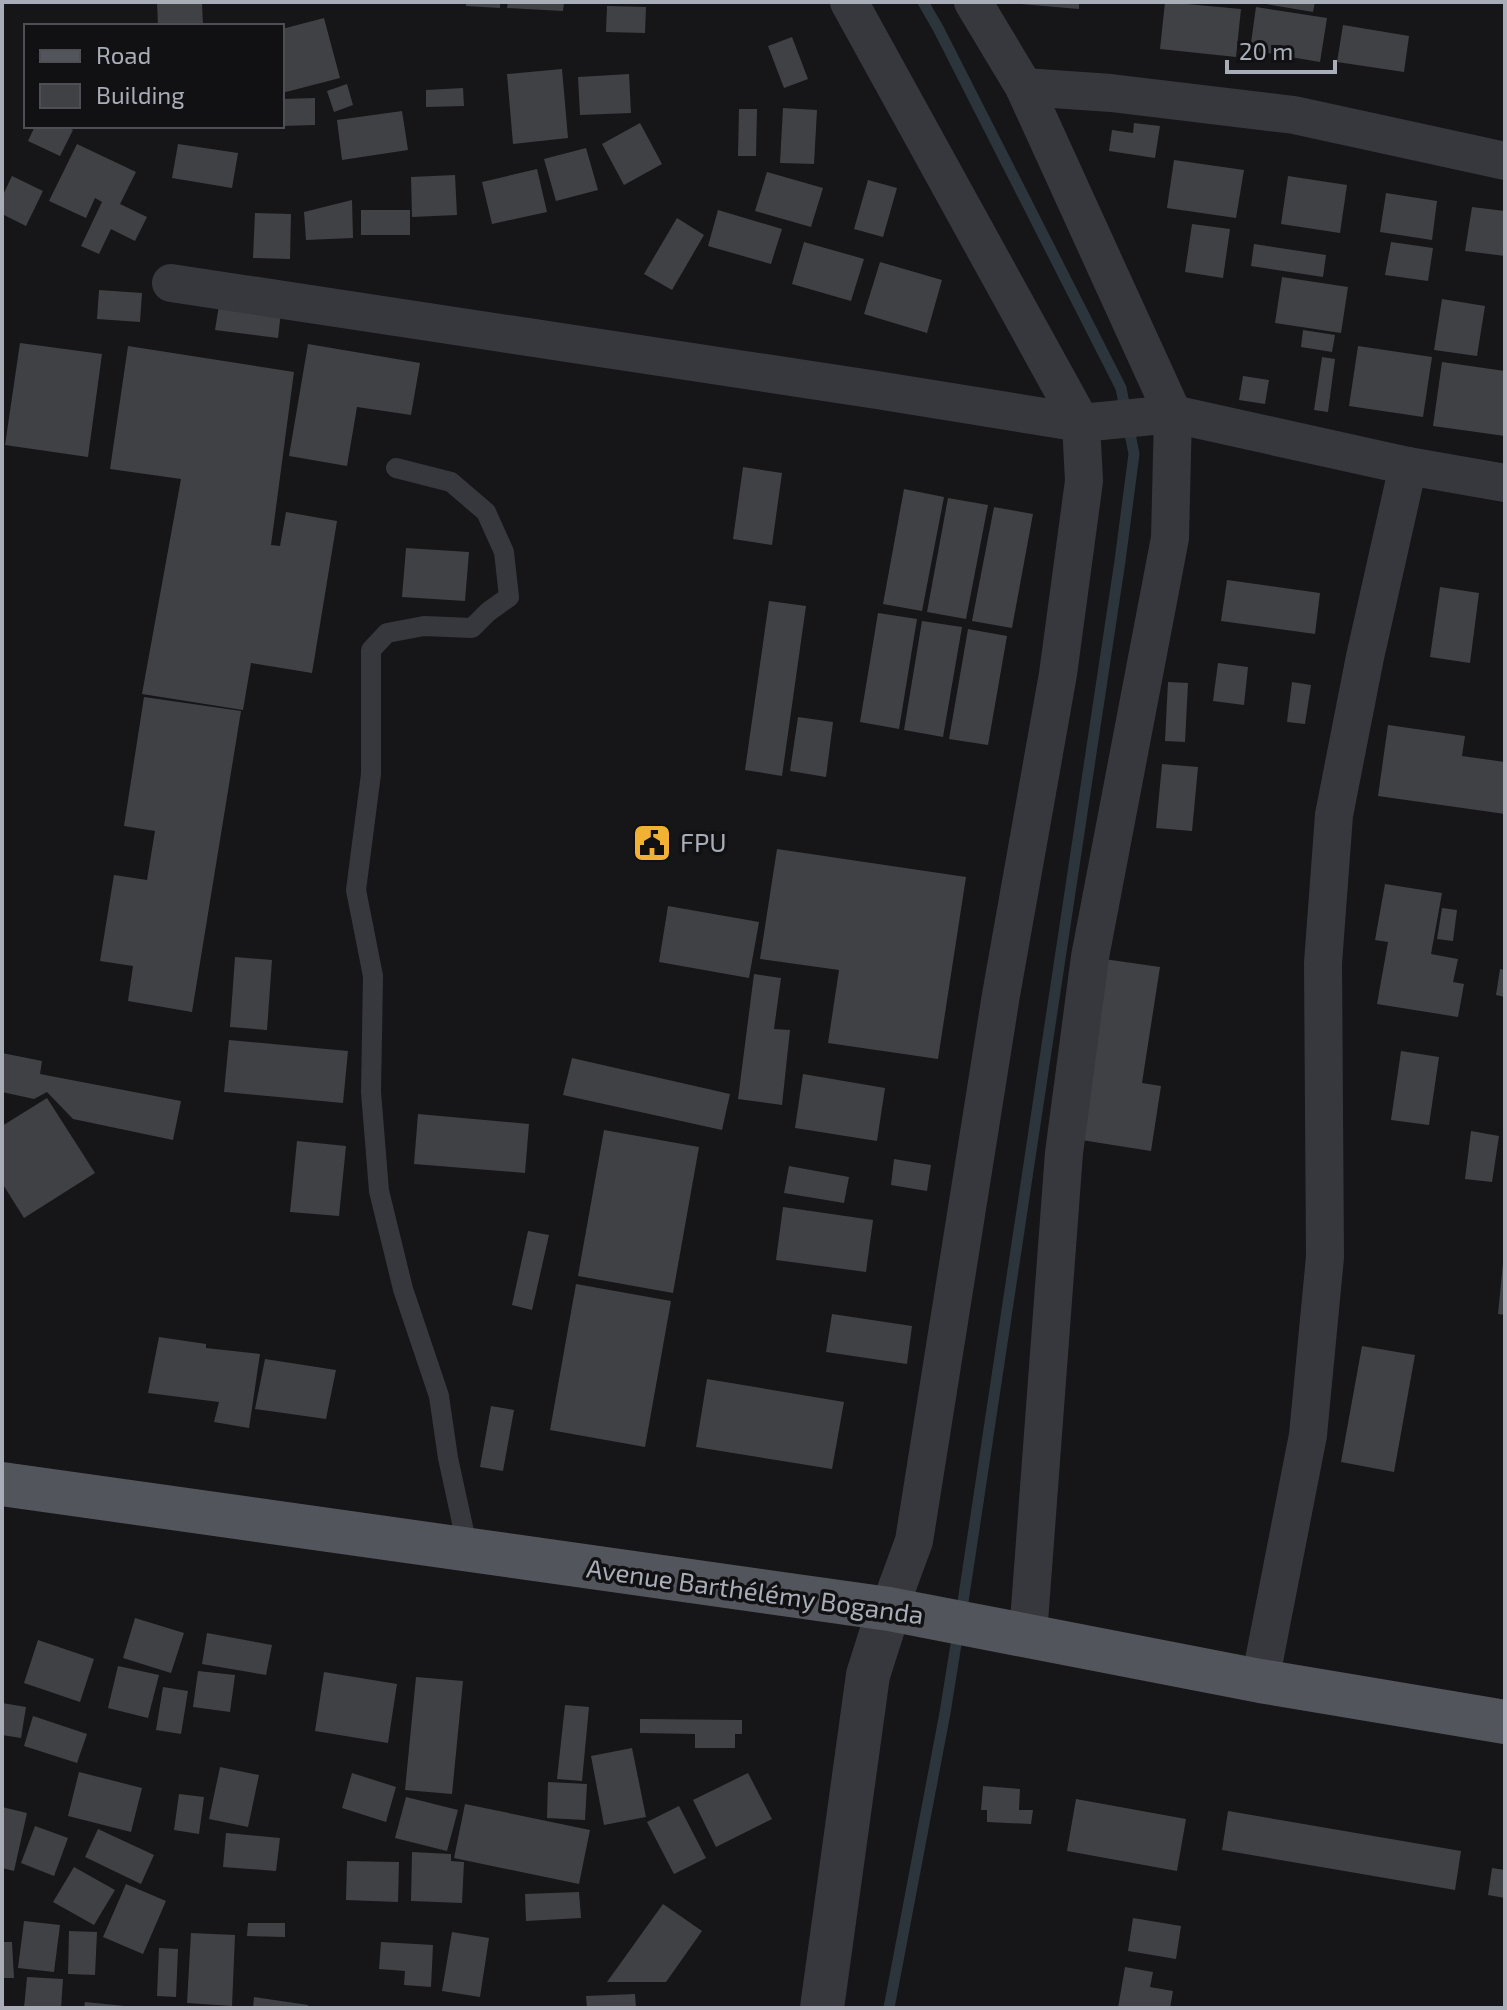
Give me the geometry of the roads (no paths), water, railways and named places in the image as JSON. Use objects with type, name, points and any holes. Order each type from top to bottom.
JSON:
[{"type":"main road","name":"Avenue Barthélémy Boganda","points":[[2,1484],[908,1613],[1260,1681],[1505,1722]]},
{"type":"street","points":[[822,2008],[868,1675],[908,1613],[914,1541],[1001,995],[1058,674],[1084,481],[1081,423],[849,2]]},
{"type":"street","points":[[973,2],[1024,87],[1173,414],[1170,538],[1090,957],[1064,1153],[1012,1632]]},
{"type":"street","points":[[1024,87],[1111,93],[1294,115],[1505,161]]},
{"type":"street","points":[[171,283],[1081,423],[1173,414],[1408,466],[1505,483]]},
{"type":"street","points":[[1260,1681],[1308,1435],[1325,1257],[1323,963],[1334,815],[1365,657],[1408,466]]},
{"type":"lane","points":[[396,468],[451,482],[486,512],[504,552],[509,597],[472,628],[424,626],[387,633],[371,650],[371,774],[356,890],[373,976],[371,1092],[379,1191],[403,1289],[439,1396],[448,1458],[469,1551]]},
{"type":"waterway","points":[[923,2],[1121,388],[1134,454],[961,1615]]},
{"type":"waterway","points":[[889,2008],[958,1632]]},
{"type":"place","name":"FPU","points":[[652,843]]}]
